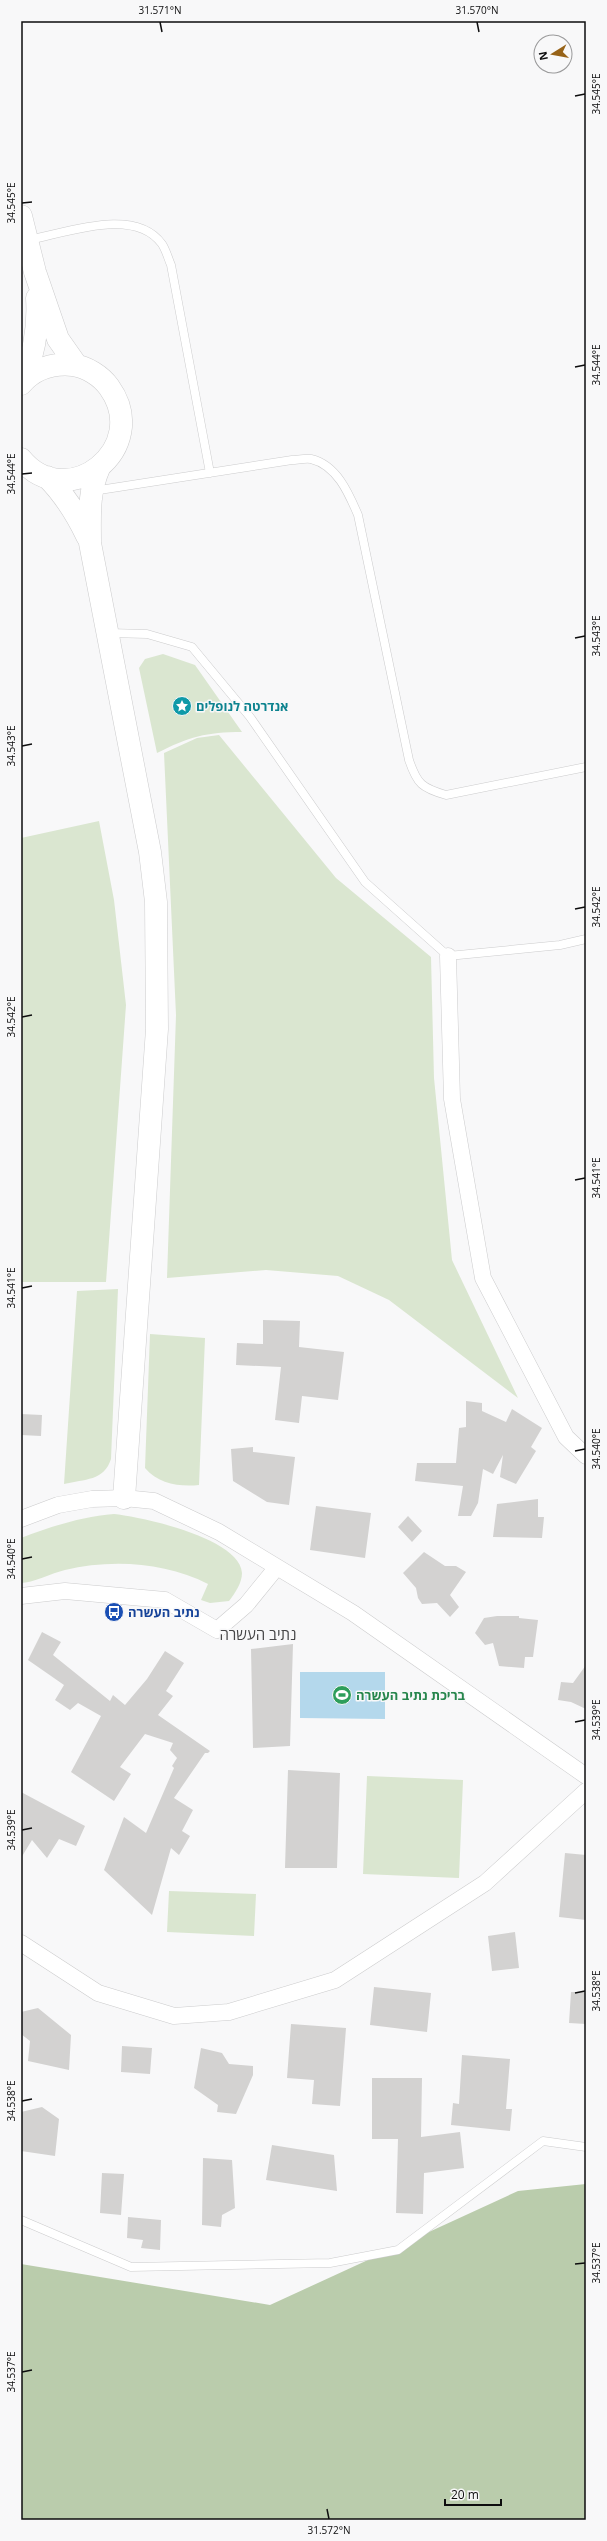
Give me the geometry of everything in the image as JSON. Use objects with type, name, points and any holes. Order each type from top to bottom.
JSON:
[{"type":"street","points":[[21,216],[24,241],[58,339],[77,366]]},
{"type":"street","points":[[23,382],[33,354],[37,333],[35,272]]},
{"type":"street","points":[[23,382],[49,366],[77,366],[92,371],[105,381],[115,395],[120,410],[121,426],[118,442],[110,456],[99,468],[91,491],[90,543],[149,845],[156,902],[158,960],[157,1029],[124,1498]]},
{"type":"street","points":[[21,459],[34,471],[47,477],[63,493],[74,509],[90,543]]},
{"type":"street","points":[[47,477],[74,479],[99,468]]},
{"type":"street","points":[[448,956],[452,1099],[483,1278],[566,1437],[586,1456]]},
{"type":"street","points":[[21,1519],[58,1505],[92,1499],[124,1498],[154,1501],[219,1532],[353,1613],[586,1776]]},
{"type":"street","points":[[21,1596],[65,1591],[165,1600],[217,1630],[246,1605],[277,1567]]},
{"type":"street","points":[[21,1943],[98,1993],[174,2016],[229,2012],[335,1980],[485,1883],[586,1791]]},
{"type":"lane","points":[[24,241],[119,223],[137,226],[152,234],[163,245],[171,264],[210,473]]},
{"type":"lane","points":[[91,491],[292,460],[311,459],[328,468],[347,488],[358,515],[408,760],[415,777],[426,790],[446,796],[586,767]]},
{"type":"lane","points":[[108,633],[147,634],[192,647],[250,717],[365,882],[448,956],[560,945],[586,939]]},
{"type":"lane","points":[[21,2220],[131,2267],[330,2263],[398,2250],[543,2141],[586,2146]]},
{"type":"green space","points":[[163,654],[195,665],[242,732],[198,736],[157,753],[139,668],[145,659]]},
{"type":"green space","points":[[219,735],[336,878],[431,957],[434,1078],[452,1260],[518,1398],[389,1300],[338,1276],[266,1270],[167,1278],[176,1015],[164,753],[197,738]]},
{"type":"green space","points":[[99,821],[114,900],[126,1005],[106,1282],[21,1282],[21,838]]},
{"type":"green space","points":[[118,1289],[111,1459],[108,1466],[99,1475],[86,1480],[64,1484],[77,1291]]},
{"type":"green space","points":[[150,1334],[205,1338],[199,1485],[177,1485],[163,1481],[156,1478],[145,1468]]},
{"type":"green space","points":[[114,1514],[166,1525],[208,1540],[225,1549],[237,1561],[242,1573],[242,1577],[234,1595],[229,1601],[210,1603],[201,1600],[208,1584],[174,1571],[138,1565],[101,1564],[65,1570],[26,1583],[21,1583],[21,1538],[90,1517]]},
{"type":"green space","points":[[367,1776],[463,1780],[459,1878],[363,1874]]},
{"type":"green space","points":[[169,1891],[256,1894],[254,1936],[167,1932]]},
{"type":"green space","points":[[586,2184],[586,2520],[21,2520],[21,2264],[270,2305],[518,2191]]},
{"type":"water","name":"בריכת נתיב העשרה","points":[[300,1672],[385,1672],[385,1719],[300,1718]]},
{"type":"building","points":[[263,1320],[300,1321],[299,1347],[344,1352],[338,1400],[302,1396],[299,1423],[275,1420],[281,1367],[236,1365],[237,1343],[263,1344]]},
{"type":"building","points":[[466,1401],[482,1403],[482,1411],[506,1422],[512,1409],[542,1428],[531,1447],[536,1451],[516,1484],[500,1477],[503,1455],[493,1474],[483,1469],[478,1503],[471,1516],[458,1516],[463,1486],[415,1481],[417,1463],[456,1463],[459,1428],[466,1427]]},
{"type":"building","points":[[21,1414],[42,1415],[41,1436],[21,1435]]},
{"type":"building","points":[[253,1447],[253,1452],[295,1457],[289,1505],[267,1502],[233,1481],[231,1449]]},
{"type":"building","points":[[538,1499],[538,1517],[544,1517],[542,1538],[493,1537],[497,1504]]},
{"type":"building","points":[[316,1506],[371,1513],[365,1558],[310,1550]]},
{"type":"building","points":[[408,1516],[422,1531],[412,1542],[398,1527]]},
{"type":"building","points":[[424,1552],[445,1566],[456,1566],[466,1572],[450,1595],[459,1607],[450,1617],[437,1603],[422,1604],[418,1598],[416,1588],[403,1573]]},
{"type":"building","points":[[497,1616],[519,1616],[519,1618],[538,1620],[533,1657],[525,1657],[524,1668],[499,1666],[493,1643],[485,1645],[475,1633],[484,1618]]},
{"type":"building","points":[[42,1632],[61,1642],[53,1655],[110,1701],[113,1695],[125,1705],[147,1679],[165,1651],[184,1663],[166,1691],[173,1696],[158,1715],[210,1751],[205,1753],[174,1798],[193,1810],[182,1831],[190,1836],[179,1855],[171,1848],[152,1915],[104,1870],[124,1817],[146,1833],[174,1768],[172,1766],[177,1758],[170,1750],[173,1743],[145,1734],[120,1767],[131,1774],[114,1801],[71,1772],[101,1716],[78,1703],[70,1710],[55,1700],[64,1685],[28,1660]]},
{"type":"building","points":[[293,1644],[290,1746],[253,1748],[251,1649]]},
{"type":"building","points":[[586,1665],[586,1709],[571,1702],[558,1700],[561,1682],[573,1683]]},
{"type":"building","points":[[288,1770],[340,1773],[337,1868],[285,1868]]},
{"type":"building","points":[[21,1792],[85,1826],[76,1846],[59,1839],[47,1858],[32,1840],[21,1858]]},
{"type":"building","points":[[565,1853],[586,1855],[586,1920],[559,1917]]},
{"type":"building","points":[[515,1932],[519,1968],[492,1971],[488,1936]]},
{"type":"building","points":[[374,1987],[431,1993],[427,2032],[370,2025]]},
{"type":"building","points":[[571,1992],[586,1992],[586,2024],[569,2023]]},
{"type":"building","points":[[38,2008],[71,2035],[69,2070],[28,2061],[30,2041],[21,2034],[21,2012]]},
{"type":"building","points":[[291,2024],[346,2028],[340,2106],[312,2104],[314,2080],[287,2078]]},
{"type":"building","points":[[122,2046],[152,2048],[150,2074],[121,2072]]},
{"type":"building","points":[[201,2048],[222,2053],[229,2064],[253,2066],[253,2075],[236,2114],[217,2112],[218,2105],[194,2088]]},
{"type":"building","points":[[462,2055],[510,2059],[506,2109],[512,2109],[510,2131],[451,2125],[453,2103],[459,2104]]},
{"type":"building","points":[[372,2078],[422,2078],[421,2137],[460,2132],[464,2168],[424,2173],[423,2214],[396,2213],[398,2139],[372,2139]]},
{"type":"building","points":[[42,2107],[59,2119],[55,2156],[21,2151],[21,2112]]},
{"type":"building","points":[[272,2145],[334,2155],[337,2191],[266,2180]]},
{"type":"building","points":[[203,2158],[232,2160],[235,2208],[222,2215],[221,2227],[202,2225]]},
{"type":"building","points":[[102,2173],[124,2174],[121,2215],[100,2213]]},
{"type":"building","points":[[128,2217],[161,2220],[160,2250],[141,2248],[143,2240],[127,2238]]},
{"type":"place","name":"אנדרטה לנופלים","points":[[182,706]]},
{"type":"place","name":"נתיב העשרה","points":[[114,1612]]},
{"type":"place","name":"בריכת נתיב העשרה","points":[[342,1695]]},
{"type":"district","name":"נתיב העשרה","points":[[258,1635]]}]
